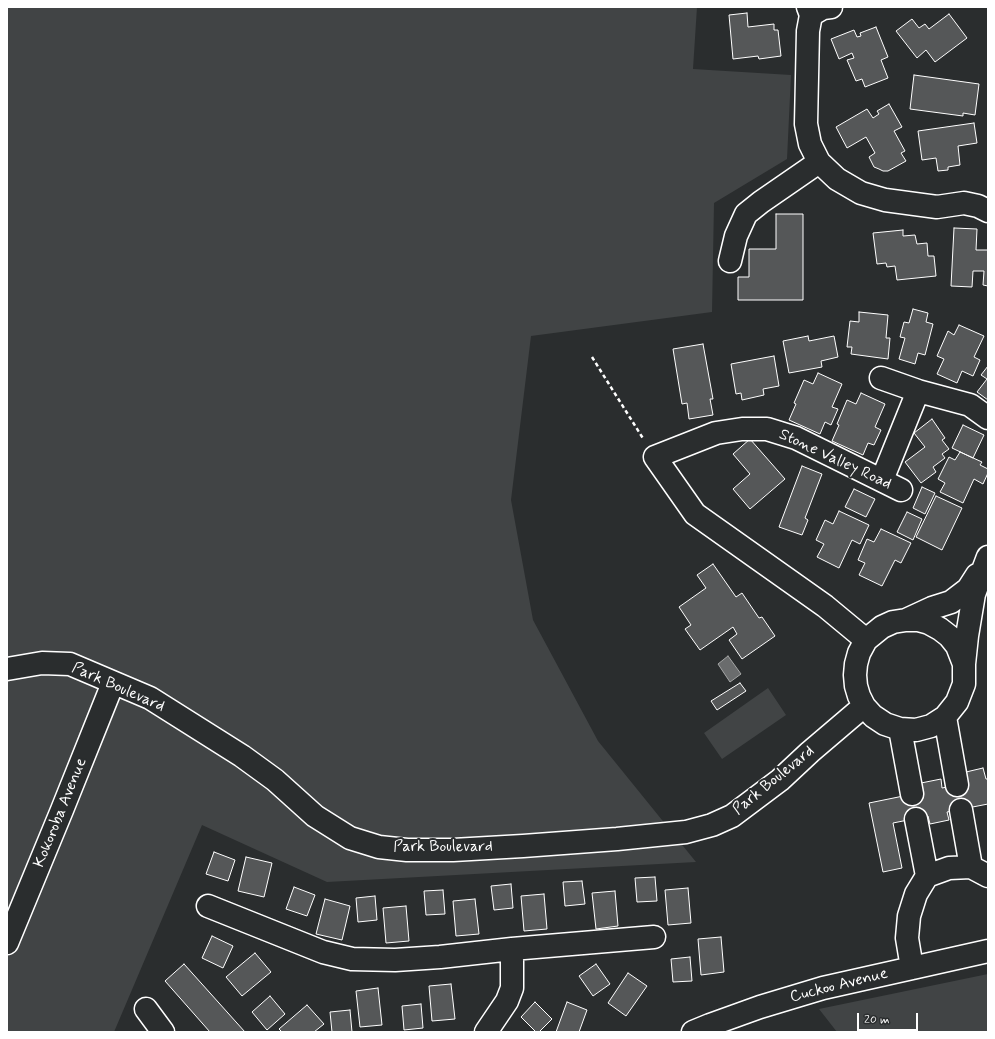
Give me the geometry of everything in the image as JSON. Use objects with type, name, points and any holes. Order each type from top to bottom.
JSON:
[{"type":"street","points":[[831,7],[810,11],[808,31],[806,124],[810,144],[819,162],[837,180],[861,193],[884,200],[938,207],[964,203],[978,206],[988,211]]},
{"type":"street","points":[[730,261],[736,236],[746,214],[819,162]]},
{"type":"street","points":[[882,378],[918,391],[970,405],[988,418]]},
{"type":"street","points":[[882,480],[918,391]]},
{"type":"street","name":"Stone Valley Road","points":[[654,457],[716,433],[742,429],[767,429],[796,438],[901,490]]},
{"type":"street","points":[[654,457],[695,514],[825,606],[866,640]]},
{"type":"street","points":[[906,620],[932,608],[951,602],[968,589],[988,557]]},
{"type":"street","points":[[964,664],[957,646],[949,636],[940,629],[929,623],[918,620],[893,622],[882,627],[866,640],[859,653],[856,664],[856,686],[864,706],[873,716],[885,724],[900,729],[916,730],[931,726],[945,717],[957,702],[964,684],[964,664],[967,636],[974,594],[988,557]]},
{"type":"street","name":"Park Boulevard","points":[[7,669],[42,663],[70,664],[150,698],[242,756],[275,780],[316,816],[350,838],[379,847],[408,850],[453,850],[547,844],[686,832],[712,825],[732,816],[780,780],[864,706]]},
{"type":"street","name":"Kokoroba Avenue","points":[[7,943],[113,683]]},
{"type":"street","points":[[945,717],[957,785]]},
{"type":"street","points":[[900,729],[912,794]]},
{"type":"street","points":[[912,968],[907,938],[909,916],[916,894],[927,876],[949,868],[980,871],[961,810]]},
{"type":"street","points":[[916,819],[927,876]]},
{"type":"street","points":[[208,906],[323,952],[352,959],[395,960],[440,957],[512,949],[654,937]]},
{"type":"street","points":[[486,1032],[507,1001],[512,988],[512,949]]},
{"type":"street","name":"Cuckoo Avenue","points":[[693,1032],[760,1007],[822,988],[988,951]]},
{"type":"street","points":[[146,1009],[163,1032]]},
{"type":"path","points":[[592,357],[654,457]]},
{"type":"shaded area","points":[[7,7],[697,7],[693,69],[791,75],[787,159],[714,203],[712,312],[531,336],[511,500],[533,620],[598,741],[696,862],[327,882],[202,825],[114,1032],[7,1032]]},
{"type":"shaded area","points":[[728,656],[741,674],[730,682],[718,664]]},
{"type":"shaded area","points":[[768,688],[786,715],[722,759],[704,733]]},
{"type":"shaded area","points":[[988,974],[988,1032],[837,1032],[819,1009]]},
{"type":"building","points":[[747,13],[748,27],[774,24],[774,30],[778,30],[781,56],[759,59],[758,56],[733,59],[729,15]]},
{"type":"building","points":[[949,14],[967,38],[935,62],[926,50],[917,58],[896,31],[912,19],[919,28],[925,24],[929,29]]},
{"type":"building","points":[[876,27],[888,57],[881,60],[888,78],[865,87],[862,79],[856,81],[847,60],[854,58],[852,53],[839,59],[831,39],[854,30],[857,37],[861,36],[860,33]]},
{"type":"building","points":[[914,75],[979,84],[975,115],[963,113],[963,116],[910,109]]},
{"type":"building","points":[[889,104],[902,127],[894,131],[905,151],[901,153],[906,161],[888,171],[883,171],[874,167],[869,157],[875,153],[866,137],[847,148],[836,127],[867,109],[873,118],[879,114],[877,111]]},
{"type":"building","points":[[974,123],[977,143],[958,146],[960,165],[948,167],[948,170],[938,171],[936,158],[922,160],[918,131]]},
{"type":"building","points":[[776,214],[803,214],[803,300],[738,300],[738,277],[749,277],[749,249],[776,249]]},
{"type":"building","points":[[954,228],[977,229],[976,250],[988,250],[988,286],[983,285],[984,271],[973,271],[972,287],[951,286]]},
{"type":"building","points":[[903,230],[903,236],[915,235],[917,244],[927,243],[928,256],[934,256],[936,276],[897,280],[895,266],[887,267],[886,263],[877,264],[873,233]]},
{"type":"building","points":[[913,309],[928,313],[926,322],[933,324],[925,355],[918,353],[915,364],[899,359],[905,338],[900,337],[904,322],[909,323]]},
{"type":"building","points":[[859,312],[888,315],[886,338],[890,338],[888,359],[851,354],[852,347],[847,347],[850,321],[859,322]]},
{"type":"building","points":[[959,325],[984,336],[974,357],[980,360],[973,376],[962,371],[957,383],[937,374],[944,359],[937,356],[948,331],[954,335]]},
{"type":"building","points":[[808,336],[809,341],[834,336],[838,357],[821,361],[822,367],[789,373],[783,341]]},
{"type":"building","points":[[703,344],[713,399],[710,399],[713,415],[689,419],[687,403],[682,404],[673,349]]},
{"type":"building","points":[[774,356],[779,386],[763,389],[764,395],[742,400],[741,393],[736,394],[731,364]]},
{"type":"building","points":[[988,366],[988,400],[977,392],[987,379],[981,375]]},
{"type":"building","points":[[818,373],[842,384],[832,407],[838,409],[831,425],[825,422],[820,434],[789,420],[796,404],[794,403],[804,380],[813,384]]},
{"type":"building","points":[[861,393],[885,404],[875,427],[881,430],[874,445],[868,443],[863,455],[832,441],[847,400],[856,404]]},
{"type":"building","points":[[932,419],[945,438],[942,440],[949,449],[942,454],[945,458],[933,467],[936,472],[921,483],[905,462],[925,447],[914,433]]},
{"type":"building","points":[[963,425],[984,435],[973,458],[952,448]]},
{"type":"building","points":[[750,439],[785,479],[750,509],[733,489],[750,474],[733,454]]},
{"type":"building","points":[[960,452],[982,462],[980,465],[988,469],[988,473],[983,484],[974,479],[963,503],[940,492],[945,483],[938,479],[949,457],[955,460]]},
{"type":"building","points":[[802,466],[822,474],[805,518],[808,520],[802,535],[779,527]]},
{"type":"building","points":[[922,487],[935,493],[925,514],[913,508]]},
{"type":"building","points":[[854,489],[875,499],[866,517],[845,507]]},
{"type":"building","points":[[936,496],[962,508],[942,550],[916,537]]},
{"type":"building","points":[[839,511],[869,525],[860,544],[852,540],[839,568],[817,557],[824,544],[816,540],[825,520],[833,524]]},
{"type":"building","points":[[907,512],[922,519],[913,540],[897,532]]},
{"type":"building","points":[[881,529],[911,543],[901,563],[895,560],[882,586],[859,575],[865,563],[858,560],[867,539],[874,542]]},
{"type":"building","points":[[713,564],[736,597],[742,593],[759,618],[762,617],[775,636],[742,659],[729,640],[737,634],[733,627],[700,650],[685,629],[691,625],[679,607],[706,588],[697,575]]},
{"type":"building","points":[[740,683],[746,691],[717,710],[711,701]]},
{"type":"building","points":[[983,768],[986,779],[988,779],[988,804],[947,812],[949,820],[930,824],[928,816],[893,823],[902,868],[883,872],[869,803],[923,792],[921,783],[941,779],[942,788],[968,783],[966,772]]},
{"type":"building","points":[[214,852],[235,860],[228,881],[206,874]]},
{"type":"building","points":[[246,857],[272,863],[264,897],[238,891]]},
{"type":"building","points":[[655,877],[657,901],[637,902],[635,878]]},
{"type":"building","points":[[582,881],[585,904],[565,906],[563,882]]},
{"type":"building","points":[[511,884],[513,908],[494,910],[491,886]]},
{"type":"building","points":[[294,887],[315,895],[307,916],[286,909]]},
{"type":"building","points":[[688,888],[691,923],[668,925],[665,890]]},
{"type":"building","points":[[443,890],[445,914],[426,915],[424,891]]},
{"type":"building","points":[[615,891],[618,926],[596,929],[592,893]]},
{"type":"building","points":[[544,894],[547,929],[524,931],[521,896]]},
{"type":"building","points":[[375,896],[377,920],[358,922],[356,898]]},
{"type":"building","points":[[325,899],[350,906],[342,940],[316,934]]},
{"type":"building","points":[[475,899],[479,934],[456,936],[453,901]]},
{"type":"building","points":[[406,906],[409,941],[386,943],[383,908]]},
{"type":"building","points":[[212,936],[233,946],[223,968],[202,958]]},
{"type":"building","points":[[721,937],[724,972],[701,975],[698,939]]},
{"type":"building","points":[[255,953],[271,972],[242,996],[226,977]]},
{"type":"building","points":[[690,957],[692,981],[673,982],[671,959]]},
{"type":"building","points":[[184,964],[245,1032],[210,1032],[165,981]]},
{"type":"building","points":[[596,964],[610,984],[593,996],[579,976]]},
{"type":"building","points":[[628,973],[647,986],[626,1016],[608,1003]]},
{"type":"building","points":[[451,984],[455,1019],[432,1021],[429,986]]},
{"type":"building","points":[[378,988],[382,1025],[360,1027],[356,991]]},
{"type":"building","points":[[270,996],[285,1014],[267,1030],[252,1012]]},
{"type":"building","points":[[535,1002],[552,1019],[539,1032],[536,1032],[521,1017]]},
{"type":"building","points":[[567,1002],[587,1010],[579,1032],[556,1032]]},
{"type":"building","points":[[421,1004],[423,1028],[404,1030],[402,1006]]},
{"type":"building","points":[[307,1005],[324,1024],[314,1032],[282,1032],[279,1029]]},
{"type":"building","points":[[350,1010],[352,1032],[332,1032],[330,1012]]}]
